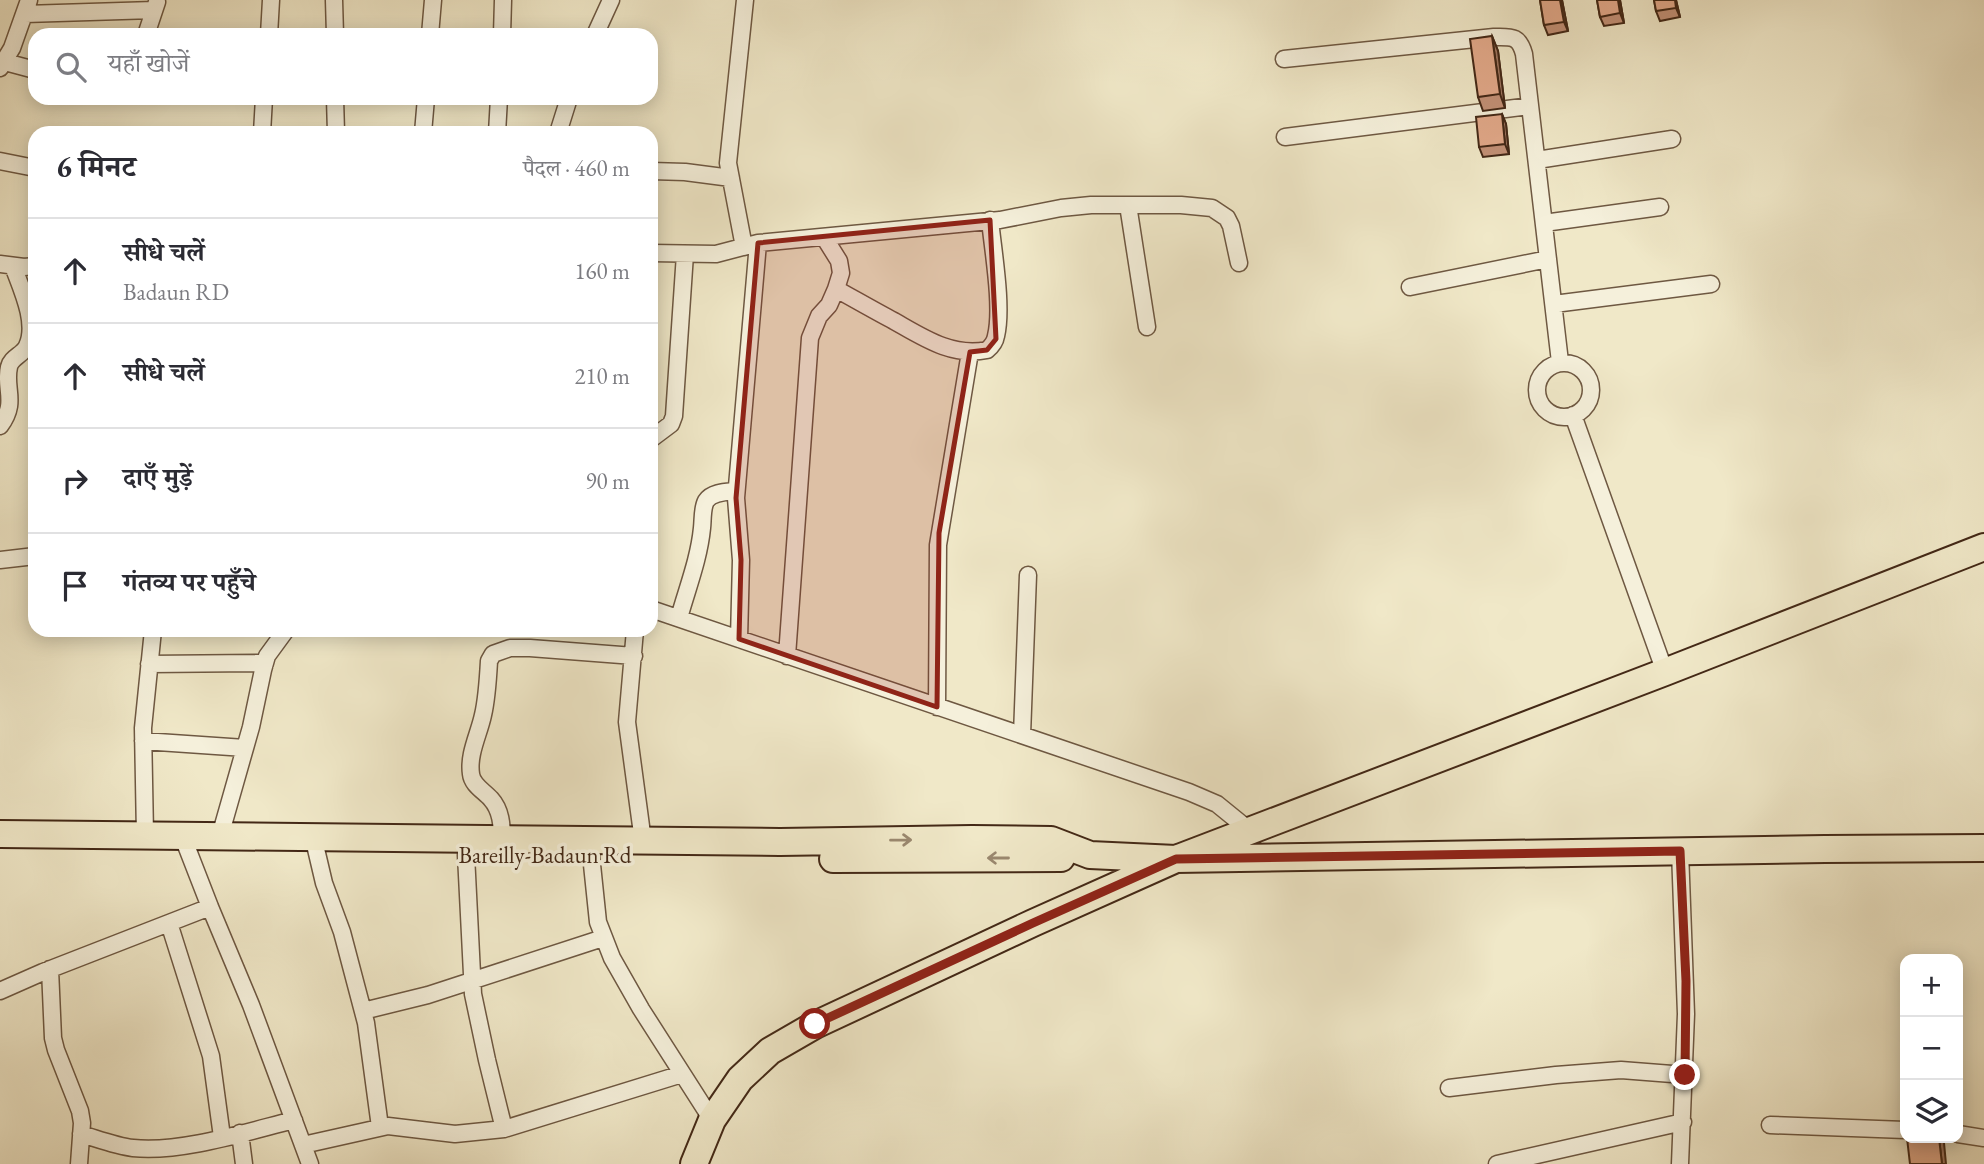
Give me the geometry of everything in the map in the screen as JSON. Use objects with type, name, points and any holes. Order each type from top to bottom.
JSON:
[{"type":"main road","points":[[694,1164],[712,1120],[740,1079],[770,1051],[790,1038],[957,958],[1176,859],[1984,547]]},
{"type":"main road","points":[[0,834],[145,835],[185,843],[220,836],[643,841],[1051,841],[1090,855],[1176,859],[1984,848]]},
{"type":"main road","name":"Bareilly-Badaun Rd","points":[[0,849],[185,843],[466,855],[793,860],[1052,859],[1090,855]]},
{"type":"street","points":[[269,28],[271,0]]},
{"type":"street","points":[[334,0],[335,28]]},
{"type":"street","points":[[431,28],[433,0]]},
{"type":"street","points":[[502,28],[503,0]]},
{"type":"street","points":[[598,28],[611,0]]},
{"type":"street","points":[[739,639],[741,560],[736,491],[751,245],[731,178],[728,152],[746,0]]},
{"type":"street","points":[[28,69],[2,65],[27,7],[156,5],[148,28]]},
{"type":"street","points":[[1284,59],[1494,37],[1516,39],[1521,44],[1560,362]]},
{"type":"street","points":[[262,126],[264,105]]},
{"type":"street","points":[[335,105],[336,126]]},
{"type":"street","points":[[424,126],[425,105]]},
{"type":"street","points":[[497,126],[499,105]]},
{"type":"street","points":[[560,126],[567,105]]},
{"type":"street","points":[[1285,137],[1530,106]]},
{"type":"street","points":[[1537,160],[1672,139]]},
{"type":"street","points":[[0,161],[28,167]]},
{"type":"street","points":[[658,171],[731,178]]},
{"type":"street","points":[[1128,205],[1147,327]]},
{"type":"street","points":[[658,253],[716,254],[751,245],[990,220],[1077,206],[1181,205],[1212,208],[1227,218],[1239,263]]},
{"type":"street","points":[[1544,223],[1660,207]]},
{"type":"street","points":[[836,289],[934,343],[970,352],[987,350],[996,339],[997,293],[990,220]]},
{"type":"street","points":[[787,656],[810,338],[819,316],[829,305],[841,273],[839,261],[824,237]]},
{"type":"street","points":[[658,434],[671,424],[674,416],[685,254]]},
{"type":"street","points":[[1410,287],[1548,258]]},
{"type":"street","points":[[6,265],[28,266]]},
{"type":"street","points":[[6,265],[28,306]]},
{"type":"street","points":[[1553,304],[1712,284]]},
{"type":"street","points":[[0,426],[9,409],[8,368],[12,360],[27,347],[28,342]]},
{"type":"street","points":[[937,707],[938,545],[970,352]]},
{"type":"street","points":[[1560,362],[1578,365],[1590,379],[1592,388],[1587,407],[1580,413],[1562,418],[1546,411],[1537,395],[1539,378],[1552,365],[1560,362]]},
{"type":"street","points":[[1573,415],[1665,672]]},
{"type":"street","points":[[679,618],[702,536],[704,506],[713,495],[736,491]]},
{"type":"street","points":[[0,560],[28,557]]},
{"type":"street","points":[[1022,735],[1028,575]]},
{"type":"street","points":[[658,611],[1206,798],[1230,813],[1249,830]]},
{"type":"street","points":[[145,835],[144,741],[152,637]]},
{"type":"street","points":[[220,836],[267,656],[281,637]]},
{"type":"street","points":[[635,637],[627,722],[643,841]]},
{"type":"street","points":[[502,839],[500,814],[492,800],[471,777],[473,751],[484,712],[492,654],[510,648],[530,648],[634,656]]},
{"type":"street","points":[[149,664],[265,663]]},
{"type":"street","points":[[144,741],[245,748]]},
{"type":"street","points":[[185,843],[251,1005],[310,1164]]},
{"type":"street","points":[[316,849],[363,1011],[380,1128]]},
{"type":"street","points":[[1680,851],[1686,981],[1680,1164]]},
{"type":"street","points":[[466,855],[472,980],[480,1030],[504,1129]]},
{"type":"street","points":[[591,855],[595,908],[603,938],[624,981],[712,1120]]},
{"type":"street","points":[[0,991],[210,907]]},
{"type":"street","points":[[169,923],[211,1056],[222,1137]]},
{"type":"street","points":[[363,1011],[418,998],[603,938]]},
{"type":"street","points":[[50,969],[53,1038],[82,1123],[79,1164]]},
{"type":"street","points":[[1449,1088],[1621,1070],[1685,1075]]},
{"type":"street","points":[[303,1145],[380,1128],[402,1127],[455,1134],[504,1129],[682,1074]]},
{"type":"street","points":[[81,1134],[130,1148],[174,1148],[294,1120]]},
{"type":"street","points":[[1497,1164],[1683,1122]]},
{"type":"street","points":[[1770,1125],[1900,1130]]},
{"type":"street","points":[[240,1133],[244,1164]]},
{"type":"street","points":[[1963,1135],[1984,1138]]},
{"type":"highlighted area","points":[[990,220],[996,339],[987,350],[970,352],[939,533],[937,707],[739,639],[741,560],[736,498],[758,243]]},
{"type":"building","points":[[1540,0],[1560,0],[1564,22],[1544,25]]},
{"type":"building","points":[[1597,0],[1618,0],[1620,13],[1600,17]]},
{"type":"building","points":[[1654,0],[1675,0],[1676,8],[1656,11]]},
{"type":"building","points":[[1492,36],[1500,94],[1478,97],[1470,39]]},
{"type":"building","points":[[1502,114],[1505,144],[1479,147],[1476,117]]},
{"type":"building","points":[[1908,1143],[1940,1143],[1942,1164],[1910,1164]]},
{"type":"route","points":[[815,1024],[1176,859],[1680,851],[1686,981],[1685,1075]]}]
